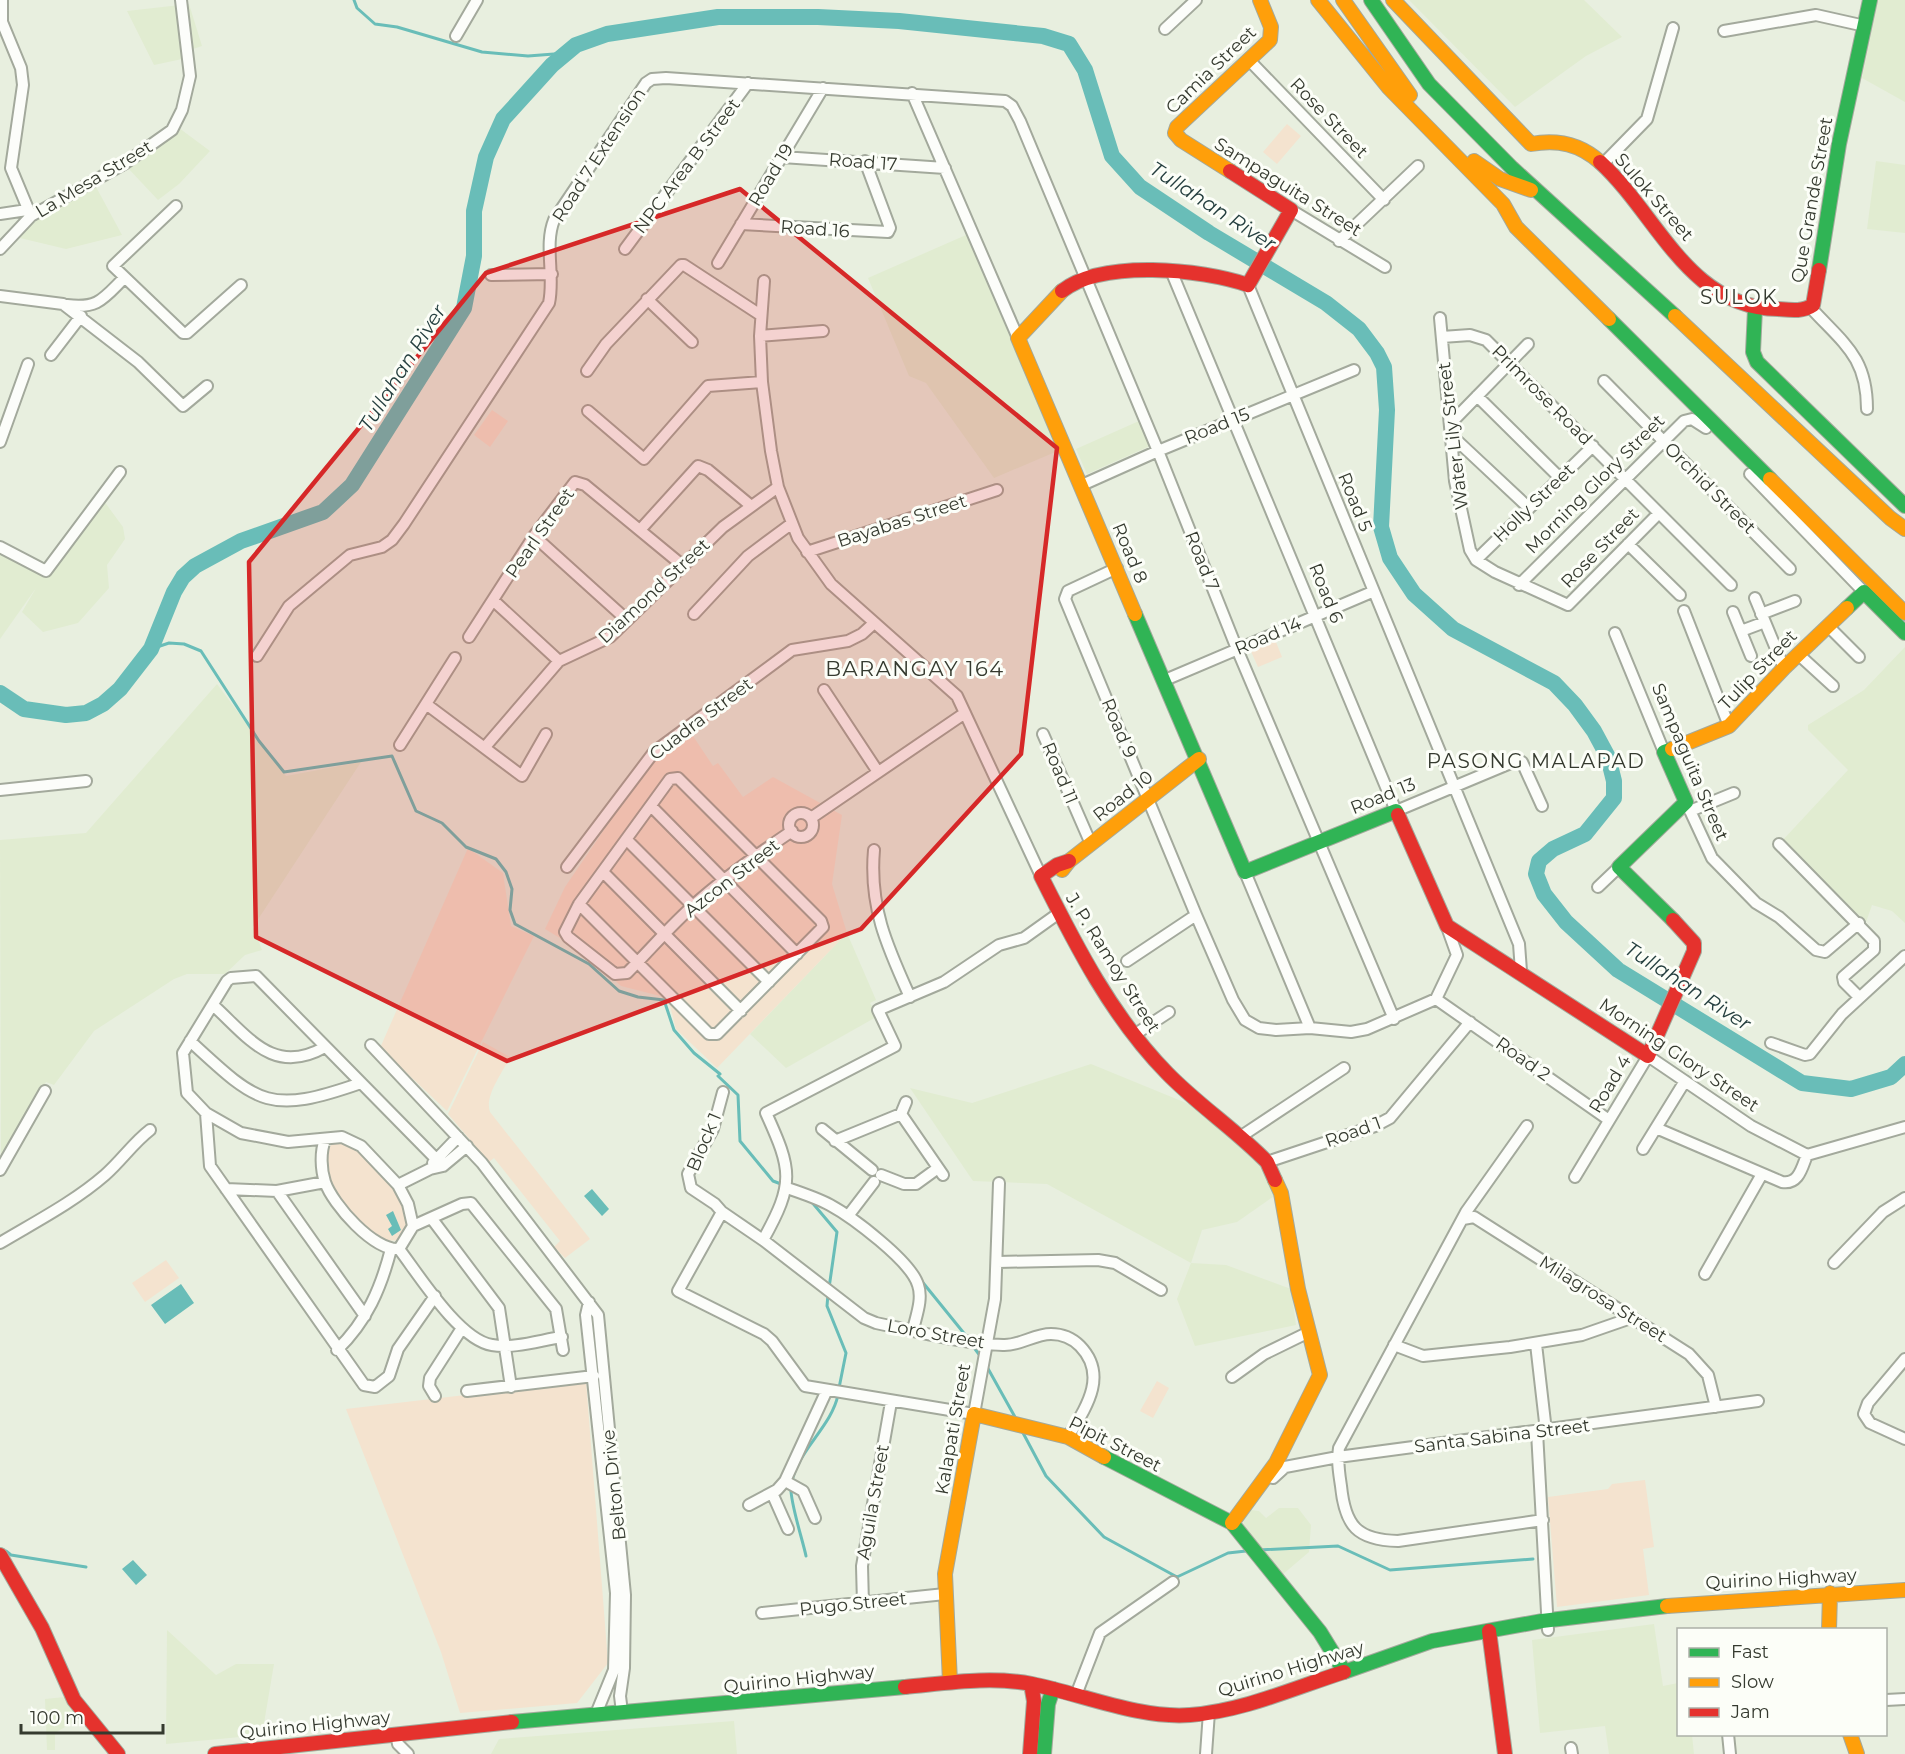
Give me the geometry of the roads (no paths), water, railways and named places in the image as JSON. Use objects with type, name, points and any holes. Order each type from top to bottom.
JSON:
[{"type":"main road","name":"Camia Street","points":[[1175,133],[1177,127],[1270,40],[1272,34],[1260,0]]},
{"type":"main road","points":[[1318,0],[1389,88],[1503,204],[1516,227],[1905,613]]},
{"type":"main road","points":[[1343,0],[1412,98],[1482,169],[1514,185],[1538,192]]},
{"type":"main road","points":[[1371,0],[1429,84],[1512,168],[1758,391],[1890,518],[1905,529]]},
{"type":"main road","name":"Sulok Street","points":[[1393,0],[1531,144],[1542,141],[1569,144],[1585,150],[1603,164],[1700,276],[1725,298],[1755,309]]},
{"type":"main road","name":"Que Grande Street","points":[[1755,309],[1811,308],[1839,144],[1870,0]]},
{"type":"main road","name":"Sampaguita Street","points":[[1175,133],[1180,140],[1291,210]]},
{"type":"main road","points":[[1018,338],[1056,294],[1084,276],[1128,269],[1215,276],[1248,285],[1291,210]]},
{"type":"main road","points":[[1755,309],[1753,352],[1757,362],[1905,506]]},
{"type":"main road","name":"Road 8","points":[[1018,338],[1199,759],[1245,872]]},
{"type":"main road","points":[[1864,591],[1905,633]]},
{"type":"main road","name":"Tulip Street","points":[[1664,752],[1729,726],[1798,654],[1864,591]]},
{"type":"main road","name":"Sampaguita Street","points":[[1664,752],[1688,807]]},
{"type":"main road","name":"Road 10","points":[[1043,880],[1057,865],[1069,861],[1199,759]]},
{"type":"main road","points":[[1619,867],[1688,807]]},
{"type":"main road","name":"Road 13","points":[[1245,872],[1396,811]]},
{"type":"main road","name":"Road 6","points":[[1396,811],[1447,926]]},
{"type":"main road","name":"Road 4","points":[[1619,867],[1694,943],[1694,951],[1686,974],[1648,1056]]},
{"type":"main road","name":"J. P. Ramoy Street","points":[[1043,880],[1059,913],[1134,1035],[1168,1074],[1267,1162],[1285,1207],[1298,1289],[1319,1368],[1318,1384],[1276,1463],[1232,1523]]},
{"type":"main road","name":"Morning Glory Street","points":[[1447,926],[1521,971],[1648,1056]]},
{"type":"main road","name":"Pipit Street","points":[[974,1414],[1068,1437],[1152,1484],[1232,1523]]},
{"type":"main road","name":"Kalapati Street","points":[[950,1682],[945,1574],[974,1414]]},
{"type":"main road","points":[[1232,1523],[1256,1557],[1313,1623],[1344,1671]]},
{"type":"main road","points":[[0,1555],[42,1628],[74,1700],[118,1754]]},
{"type":"main road","name":"Quirino Highway","points":[[215,1754],[596,1714],[749,1703],[983,1679],[1031,1684],[1170,1716],[1228,1709],[1377,1661],[1395,1661],[1490,1635],[1547,1625],[1905,1590]]},
{"type":"main road","points":[[1829,1628],[1830,1598]]},
{"type":"main road","name":"Quirino Highway","points":[[1830,1598],[1905,1600]]},
{"type":"main road","points":[[1490,1635],[1505,1754]]},
{"type":"main road","points":[[1030,1754],[1034,1701],[1031,1684]]},
{"type":"main road","points":[[1044,1754],[1048,1704],[1053,1689]]},
{"type":"main road","points":[[1851,1736],[1857,1754]]},
{"type":"street","points":[[0,214],[29,213],[6,168],[23,85],[21,68],[4,44],[2,0]]},
{"type":"street","name":"La Mesa Street","points":[[0,249],[29,213],[124,164],[172,130],[182,110],[190,76],[181,0]]},
{"type":"street","points":[[456,36],[477,0]]},
{"type":"street","points":[[1165,29],[1196,0]]},
{"type":"street","points":[[1724,31],[1816,15],[1865,26]]},
{"type":"street","points":[[1603,164],[1647,118],[1673,28]]},
{"type":"street","name":"Rose Street","points":[[1249,60],[1384,200]]},
{"type":"street","name":"Road 7 Extension","points":[[257,656],[289,606],[350,555],[382,547],[392,540],[404,524],[549,303],[552,274],[549,231],[554,220],[646,83],[652,79],[666,78],[912,93],[1009,103]]},
{"type":"street","name":"NPC Area B Street","points":[[625,249],[748,83]]},
{"type":"street","name":"Road 19","points":[[718,263],[823,88]]},
{"type":"street","name":"Road 8","points":[[912,93],[1018,338]]},
{"type":"street","name":"Road 7","points":[[1009,103],[1020,121],[1158,451],[1237,649],[1394,1019]]},
{"type":"street","name":"Road 17","points":[[782,157],[945,168]]},
{"type":"street","name":"Road 16","points":[[741,224],[888,232],[890,228],[865,161]]},
{"type":"street","points":[[1339,242],[1418,166]]},
{"type":"street","points":[[176,206],[113,266],[183,333],[187,333],[241,285]]},
{"type":"street","name":"Sampaguita Street","points":[[1291,210],[1339,242],[1385,267]]},
{"type":"street","points":[[587,371],[606,344],[681,265],[759,314]]},
{"type":"street","name":"Road 6","points":[[1172,273],[1396,811]]},
{"type":"street","points":[[491,275],[552,274]]},
{"type":"street","points":[[0,296],[84,307],[99,303],[124,278]]},
{"type":"street","name":"J. P. Ramoy Street","points":[[764,281],[759,314],[762,382],[778,487],[792,524],[807,552],[831,584],[873,624],[951,690],[965,713],[1043,880]]},
{"type":"street","name":"Road 5","points":[[1248,285],[1452,787],[1519,944],[1521,971]]},
{"type":"street","points":[[647,299],[692,342]]},
{"type":"street","points":[[63,304],[138,362],[183,406],[207,386]]},
{"type":"street","points":[[1811,308],[1858,359],[1867,383],[1867,409]]},
{"type":"street","points":[[51,356],[81,316]]},
{"type":"street","name":"Water Lily Street","points":[[1440,318],[1455,481],[1470,550],[1476,560]]},
{"type":"street","points":[[760,336],[823,330]]},
{"type":"street","name":"Primrose Road","points":[[1442,337],[1477,336],[1486,340],[1731,585]]},
{"type":"street","points":[[1528,344],[1477,396],[1450,429],[1528,508]]},
{"type":"street","points":[[0,442],[28,364]]},
{"type":"street","name":"Road 15","points":[[1082,485],[1354,370]]},
{"type":"street","name":"Orchid Street","points":[[1604,381],[1790,569]]},
{"type":"street","points":[[588,411],[644,459],[708,386],[762,382]]},
{"type":"street","points":[[1477,396],[1559,477]]},
{"type":"street","name":"Morning Glory Street","points":[[1519,585],[1684,421],[1692,419],[1700,422],[1864,591]]},
{"type":"street","name":"Holly Street","points":[[1476,560],[1593,446]]},
{"type":"street","points":[[640,530],[698,466],[708,470],[750,505]]},
{"type":"street","points":[[0,547],[45,572],[120,472]]},
{"type":"street","name":"Pearl Street","points":[[469,637],[534,536],[575,482],[585,485],[682,565]]},
{"type":"street","name":"Diamond Street","points":[[485,747],[559,661],[602,643],[682,565],[750,505],[778,487]]},
{"type":"street","name":"Bayabas Street","points":[[807,552],[997,490]]},
{"type":"street","name":"Rose Street","points":[[1519,585],[1565,605],[1571,603],[1659,513]]},
{"type":"street","points":[[694,614],[748,556],[792,524]]},
{"type":"street","points":[[534,536],[627,620]]},
{"type":"street","points":[[1628,544],[1680,595]]},
{"type":"street","points":[[1476,560],[1519,585]]},
{"type":"street","name":"Road 9","points":[[1117,568],[1068,591],[1065,599],[1196,915],[1233,1000],[1245,1020],[1259,1028],[1276,1030],[1310,1028],[1351,1032],[1394,1019],[1436,999]]},
{"type":"street","name":"Road 14","points":[[1165,680],[1372,592]]},
{"type":"street","points":[[1755,598],[1784,668]]},
{"type":"street","points":[[494,601],[559,661]]},
{"type":"street","points":[[1741,632],[1796,601]]},
{"type":"street","points":[[1684,610],[1729,726]]},
{"type":"street","points":[[1733,612],[1751,656]]},
{"type":"street","name":"Cuadra Street","points":[[567,867],[654,752],[792,650],[848,641],[862,634],[873,624]]},
{"type":"street","points":[[1828,626],[1859,657]]},
{"type":"street","name":"Sampaguita Street","points":[[1615,633],[1664,752]]},
{"type":"street","points":[[1798,654],[1833,686]]},
{"type":"street","points":[[400,745],[455,658]]},
{"type":"street","points":[[824,690],[878,772]]},
{"type":"street","points":[[426,704],[522,776],[546,734]]},
{"type":"street","name":"Azcon Street","points":[[579,904],[564,932],[615,974],[621,975],[637,963],[693,905],[724,880],[792,831],[802,837],[810,833],[813,826],[811,818],[965,713]]},
{"type":"street","name":"Road 11","points":[[1043,734],[1090,844]]},
{"type":"street","name":"Road 13","points":[[1396,811],[1518,760],[1522,762],[1542,806]]},
{"type":"street","points":[[678,778],[821,921],[823,927],[717,1034],[709,1034],[579,904],[651,806],[670,779],[678,778]]},
{"type":"street","points":[[0,790],[86,781]]},
{"type":"street","points":[[1688,807],[1734,793]]},
{"type":"street","points":[[651,806],[797,954]]},
{"type":"street","name":"Sampaguita Street","points":[[1688,807],[1712,858],[1756,903],[1779,917],[1815,950],[1825,952],[1859,923]]},
{"type":"street","points":[[627,840],[769,982]]},
{"type":"street","points":[[1779,844],[1859,923],[1876,945],[1843,977],[1844,982],[1859,997]]},
{"type":"street","points":[[874,850],[872,873],[874,902],[886,942],[910,997]]},
{"type":"street","points":[[1598,887],[1619,867]]},
{"type":"street","points":[[603,872],[741,1011]]},
{"type":"street","name":"Road 8","points":[[1245,872],[1310,1028]]},
{"type":"street","points":[[763,1240],[787,1188],[785,1157],[766,1113],[895,1046],[878,1010],[944,982],[999,945],[1024,938],[1059,913]]},
{"type":"street","points":[[1127,962],[1196,915]]},
{"type":"street","points":[[1436,999],[1457,955],[1447,926]]},
{"type":"street","points":[[1771,1043],[1805,1055],[1810,1054],[1859,997],[1905,957]]},
{"type":"street","points":[[413,1226],[408,1204],[398,1185],[361,1146],[342,1137],[325,1140],[265,1140],[241,1133],[206,1113],[187,1093],[183,1053],[231,978],[256,976],[439,1162]]},
{"type":"street","name":"Road 2","points":[[1436,999],[1609,1120]]},
{"type":"street","points":[[214,1006],[275,1056],[302,1058],[325,1047]]},
{"type":"street","points":[[1134,1035],[1169,1012]]},
{"type":"street","name":"Road 1","points":[[1267,1162],[1375,1126],[1390,1118],[1470,1022]]},
{"type":"street","points":[[190,1041],[236,1084],[258,1096],[282,1102],[299,1101],[361,1083]]},
{"type":"street","name":"Belton Drive","points":[[371,1045],[466,1146],[598,1315],[618,1567],[616,1593],[622,1712]]},
{"type":"street","name":"Morning Glory Street","points":[[1648,1056],[1751,1126],[1806,1155]]},
{"type":"street","name":"Road 4","points":[[1575,1178],[1648,1056]]},
{"type":"street","points":[[1240,1137],[1344,1068]]},
{"type":"street","points":[[1643,1149],[1685,1082]]},
{"type":"street","points":[[1,1167],[45,1091]]},
{"type":"street","name":"Block 1","points":[[722,1212],[716,1204],[691,1188],[688,1174],[712,1129],[723,1092]]},
{"type":"street","points":[[836,1141],[901,1114],[906,1102]]},
{"type":"street","points":[[206,1113],[210,1166],[337,1350],[364,1385],[375,1387],[388,1376],[398,1349],[435,1296]]},
{"type":"street","points":[[822,1129],[874,1177],[904,1184],[916,1184],[940,1172],[901,1114]]},
{"type":"street","points":[[1527,1126],[1463,1219],[1339,1448],[1338,1457],[1343,1509],[1348,1519],[1357,1531],[1380,1540],[1398,1541],[1543,1520]]},
{"type":"street","points":[[1656,1128],[1782,1182],[1793,1181],[1801,1171],[1806,1155],[1905,1127]]},
{"type":"street","points":[[0,1242],[94,1183],[121,1160],[134,1143],[150,1130]]},
{"type":"street","points":[[439,1162],[458,1137]]},
{"type":"street","points":[[325,1140],[321,1159],[325,1182],[352,1221],[395,1249],[462,1328],[490,1345],[562,1337]]},
{"type":"street","points":[[398,1185],[430,1169],[466,1146]]},
{"type":"street","points":[[1705,1274],[1762,1173]]},
{"type":"street","points":[[846,1215],[874,1177]]},
{"type":"street","points":[[226,1189],[278,1191],[325,1182]]},
{"type":"street","name":"Kalapati Street","points":[[974,1414],[987,1344],[998,1263],[999,1183]]},
{"type":"street","points":[[787,1188],[846,1215],[890,1251],[915,1278],[920,1296],[913,1330]]},
{"type":"street","points":[[278,1191],[365,1316]]},
{"type":"street","points":[[1834,1263],[1883,1212],[1905,1198]]},
{"type":"street","points":[[337,1350],[351,1337],[365,1316],[381,1285],[395,1249],[413,1226],[462,1204],[471,1203],[556,1309],[563,1350]]},
{"type":"street","name":"Loro Street","points":[[722,1212],[763,1240],[864,1318],[876,1323],[987,1344],[1010,1345],[1036,1336],[1055,1334],[1067,1336],[1083,1350],[1092,1367],[1093,1391],[1068,1437]]},
{"type":"street","name":"Pipit Street","points":[[722,1212],[678,1291],[764,1334],[772,1341],[800,1383],[819,1391],[830,1390],[891,1402],[974,1414]]},
{"type":"street","name":"Milagrosa Street","points":[[1463,1219],[1474,1217],[1699,1362],[1708,1374],[1716,1407]]},
{"type":"street","points":[[432,1219],[493,1297],[499,1308],[511,1387]]},
{"type":"street","points":[[998,1263],[1098,1260],[1115,1263],[1161,1290]]},
{"type":"street","name":"Belton Drive","points":[[589,1302],[586,1315],[618,1567]]},
{"type":"street","points":[[1394,1345],[1423,1356],[1536,1344],[1582,1335],[1631,1318]]},
{"type":"street","points":[[435,1396],[429,1386],[430,1378],[462,1328]]},
{"type":"street","points":[[1232,1377],[1264,1354],[1308,1332]]},
{"type":"street","points":[[1536,1344],[1547,1625]]},
{"type":"street","points":[[1904,1363],[1868,1403],[1864,1414],[1870,1423],[1905,1439]]},
{"type":"street","points":[[467,1391],[594,1376]]},
{"type":"street","points":[[749,1504],[772,1493],[785,1481],[830,1390]]},
{"type":"street","name":"Santa Sabina Street","points":[[1255,1492],[1285,1467],[1338,1457],[1541,1432],[1758,1401]]},
{"type":"street","name":"Aguila Street","points":[[863,1604],[862,1566],[891,1402]]},
{"type":"street","points":[[785,1481],[803,1491],[815,1518]]},
{"type":"street","points":[[772,1493],[788,1529]]},
{"type":"street","points":[[1076,1695],[1100,1633],[1173,1582]]},
{"type":"street","name":"Pugo Street","points":[[762,1613],[945,1594]]},
{"type":"street","name":"Belton Drive","points":[[596,1714],[606,1687],[619,1671]]},
{"type":"street","points":[[606,1687],[620,1689]]},
{"type":"street","points":[[1887,1700],[1905,1699]]},
{"type":"street","points":[[1206,1754],[1209,1712]]},
{"type":"street","points":[[396,1734],[399,1744],[408,1754]]},
{"type":"street","points":[[1728,1736],[1730,1754]]},
{"type":"water","points":[[592,1189],[609,1209],[602,1216],[584,1196]]},
{"type":"water","points":[[393,1211],[401,1230],[392,1236],[388,1229],[392,1226],[386,1215]]},
{"type":"water","points":[[181,1284],[194,1303],[165,1324],[151,1305]]},
{"type":"water","points":[[133,1560],[147,1575],[136,1585],[122,1569]]},
{"type":"waterway","points":[[354,0],[357,8],[375,24],[397,27],[482,52],[528,56],[567,53]]},
{"type":"waterway","name":"Tullahan River","points":[[0,693],[24,709],[66,715],[86,713],[103,704],[120,689],[151,649],[174,592],[183,577],[195,566],[241,541],[323,512],[352,485],[464,308],[474,256],[474,211],[486,157],[503,119],[552,65],[576,45],[607,34],[718,17],[818,17],[899,21],[1043,36],[1069,44],[1085,70],[1112,156],[1140,187],[1209,233],[1326,303],[1359,329],[1377,353],[1384,367],[1387,410],[1381,527],[1390,558],[1414,594],[1453,629],[1554,683],[1575,705],[1594,731],[1608,757],[1614,781],[1614,798],[1585,834],[1553,849],[1539,861],[1536,874],[1544,894],[1566,922],[1618,970],[1802,1083],[1851,1089],[1891,1077],[1905,1064]]},
{"type":"waterway","points":[[151,649],[169,643],[184,644],[201,651],[259,741],[284,772],[392,756],[416,811],[442,823],[466,847],[496,859],[506,872],[512,889],[510,910],[515,924],[589,964],[619,991],[638,997],[664,1000],[674,1030],[694,1053],[720,1074]]},
{"type":"waterway","points":[[718,1076],[738,1095],[740,1141],[773,1181],[781,1184]]},
{"type":"waterway","points":[[810,1200],[837,1232],[829,1288]]},
{"type":"waterway","points":[[920,1279],[967,1337]]},
{"type":"waterway","points":[[828,1294],[827,1306],[846,1353],[839,1388]]},
{"type":"waterway","points":[[972,1345],[981,1357]]},
{"type":"waterway","points":[[986,1365],[1015,1417]]},
{"type":"waterway","points":[[806,1556],[794,1510],[791,1486],[799,1462],[828,1418],[838,1395]]},
{"type":"waterway","points":[[1022,1431],[1046,1476],[1104,1537],[1177,1577],[1228,1553],[1246,1551]]},
{"type":"waterway","points":[[1259,1550],[1338,1546],[1390,1570],[1533,1559]]},
{"type":"waterway","points":[[6,1551],[11,1555],[86,1567]]},
{"type":"district","name":"SULOK","points":[[1739,297]]},
{"type":"district","name":"BARANGAY 164","points":[[915,668]]},
{"type":"district","name":"PASONG MALAPAD","points":[[1536,761]]}]
